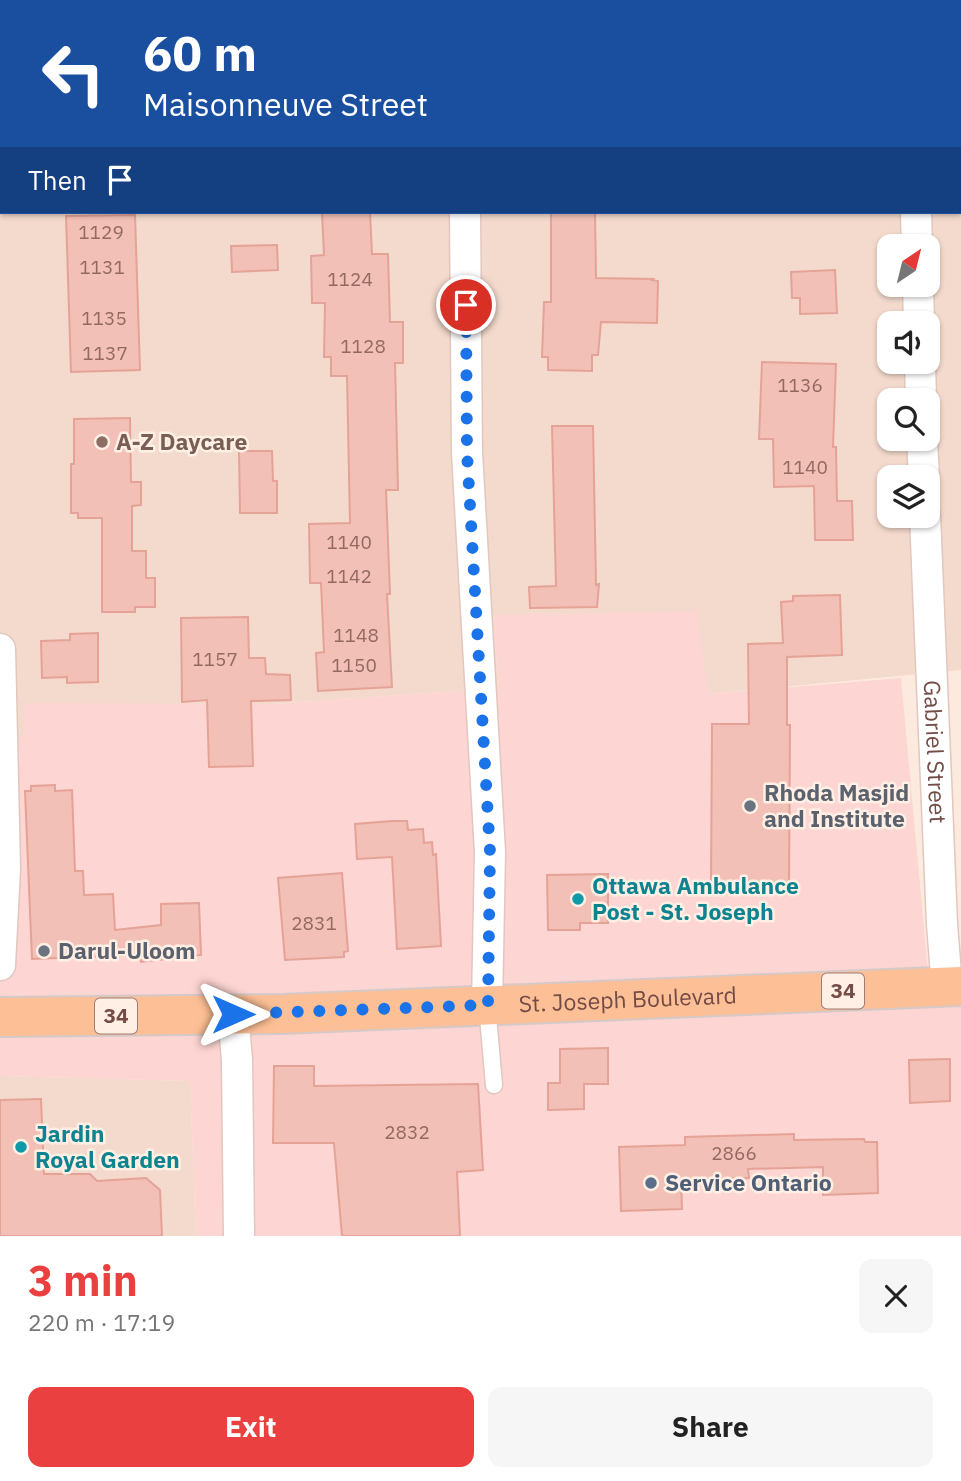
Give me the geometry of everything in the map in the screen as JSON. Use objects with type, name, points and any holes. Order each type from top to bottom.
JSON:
[{"type":"main road","name":"St. Joseph Boulevard","points":[[0,1017],[233,1014],[954,987]]},
{"type":"street","points":[[465,214],[467,453],[490,852],[488,1005]]},
{"type":"street","points":[[916,214],[917,234]]},
{"type":"street","name":"Gabriel Street","points":[[926,528],[942,924],[954,987]]},
{"type":"street","points":[[0,649],[5,869],[0,965]]},
{"type":"street","points":[[233,1014],[237,1060],[239,1236]]},
{"type":"lane","points":[[488,1005],[494,1085]]},
{"type":"shaded area","points":[[0,214],[961,214],[961,670],[708,694],[493,616],[499,688],[272,704],[24,704],[25,738],[0,738]]},
{"type":"shaded area","points":[[697,611],[708,694],[901,678],[931,1005],[961,1005],[961,1236],[196,1236],[190,1081],[0,1076],[0,738],[24,738],[24,703],[272,704],[499,688],[493,615]]},
{"type":"shaded area","points":[[0,1076],[190,1081],[196,1236],[0,1236]]},
{"type":"building","points":[[322,214],[370,214],[372,254],[388,254],[390,322],[403,322],[403,363],[395,363],[398,490],[386,490],[390,594],[387,594],[392,687],[318,691],[316,653],[324,652],[321,583],[310,583],[309,524],[350,523],[347,376],[331,376],[331,357],[324,357],[325,303],[312,303],[311,256],[324,255]]},
{"type":"building","points":[[551,214],[595,214],[596,278],[658,281],[657,323],[601,322],[598,355],[592,355],[592,371],[548,370],[548,357],[542,357],[544,302],[551,302]]},
{"type":"building","points":[[135,215],[140,370],[71,372],[66,216]]},
{"type":"building","points":[[277,245],[278,270],[232,272],[231,246]]},
{"type":"building","points":[[835,270],[837,313],[800,314],[800,298],[792,298],[791,272]]},
{"type":"building","points":[[762,362],[836,364],[833,447],[836,447],[837,501],[852,501],[853,540],[815,540],[814,486],[774,487],[773,439],[759,439]]},
{"type":"building","points":[[130,418],[131,482],[141,482],[141,505],[132,506],[132,551],[146,551],[146,578],[155,578],[155,607],[135,607],[135,612],[102,612],[102,518],[78,518],[78,513],[71,513],[74,419]]},
{"type":"building","points":[[552,426],[593,426],[596,585],[599,584],[597,607],[530,608],[529,587],[556,586]]},
{"type":"building","points":[[239,451],[272,451],[273,481],[277,481],[277,513],[240,513]]},
{"type":"building","name":"Rhoda Masjid and Institute","points":[[840,595],[842,655],[787,657],[787,725],[790,725],[789,887],[711,887],[712,724],[749,724],[748,644],[783,643],[781,602],[793,601],[793,596]]},
{"type":"building","points":[[248,617],[249,658],[265,658],[266,674],[290,675],[291,700],[251,701],[253,766],[209,767],[207,700],[182,702],[181,618]]},
{"type":"building","points":[[98,633],[98,682],[67,683],[67,677],[42,678],[41,641],[70,640],[70,634]]},
{"type":"building","points":[[55,785],[55,791],[72,790],[75,871],[83,871],[84,895],[113,894],[115,930],[161,925],[161,904],[199,903],[201,955],[165,956],[165,959],[141,962],[140,955],[32,959],[25,791],[31,791],[31,786]]},
{"type":"building","points":[[407,821],[408,830],[423,829],[424,843],[432,842],[433,855],[436,854],[441,946],[397,949],[392,857],[357,859],[355,824]]},
{"type":"building","points":[[342,873],[348,951],[344,952],[344,957],[285,960],[278,878]]},
{"type":"building","name":"Ottawa Ambulance Post - St. Joseph","points":[[608,874],[608,923],[580,923],[580,930],[548,930],[547,875]]},
{"type":"building","points":[[608,1048],[608,1084],[584,1084],[584,1109],[548,1110],[548,1083],[560,1083],[560,1049]]},
{"type":"building","points":[[950,1059],[950,1101],[910,1103],[909,1060]]},
{"type":"building","points":[[274,1066],[314,1066],[314,1086],[478,1084],[483,1170],[457,1172],[460,1236],[342,1236],[334,1143],[273,1143]]},
{"type":"building","name":"Jardin Royal Garden","points":[[41,1099],[44,1174],[90,1174],[97,1181],[146,1178],[160,1190],[162,1236],[0,1236],[0,1100]]},
{"type":"building","points":[[794,1134],[794,1140],[864,1139],[865,1142],[877,1142],[878,1193],[823,1195],[823,1167],[748,1169],[749,1178],[681,1180],[682,1209],[621,1211],[619,1147],[685,1145],[685,1137]]},
{"type":"place","name":"A-Z Daycare","points":[[102,442]]},
{"type":"place","name":"Rhoda Masjid and Institute","points":[[750,806]]},
{"type":"place","name":"Ottawa Ambulance Post - St. Joseph","points":[[578,899]]},
{"type":"place","name":"Darul-Uloom","points":[[44,951]]},
{"type":"place","name":"Jardin Royal Garden","points":[[21,1147]]},
{"type":"place","name":"Service Ontario","points":[[651,1183]]},
{"type":"route","points":[[233,1014],[488,1005],[490,852],[467,453],[466,305]]}]
